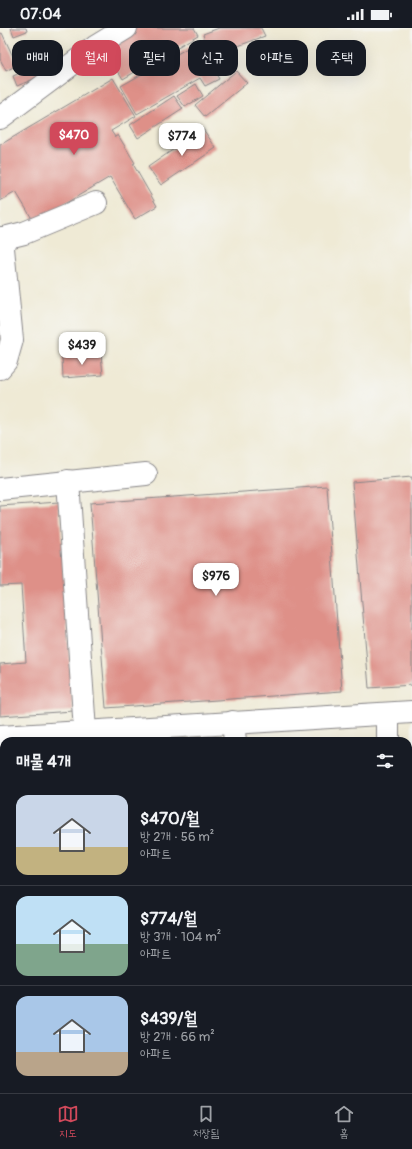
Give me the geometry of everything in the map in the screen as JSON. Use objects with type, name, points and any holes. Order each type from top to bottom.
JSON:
[{"type":"street","points":[[0,118],[95,47],[126,28]]},
{"type":"street","points":[[0,368],[6,361],[12,340],[1,239],[24,233],[96,203]]},
{"type":"street","points":[[0,489],[146,474]]},
{"type":"street","points":[[68,482],[85,731]]},
{"type":"street","points":[[43,737],[85,731],[234,732],[412,712]]},
{"type":"street","points":[[388,714],[388,737]]},
{"type":"building","points":[[11,28],[26,28],[27,31],[14,36]]},
{"type":"building","points":[[133,28],[194,28],[198,35],[180,46],[180,40],[129,40],[129,75],[123,79],[121,76],[121,40],[113,40]]},
{"type":"building","points":[[219,28],[261,28],[265,36],[254,40],[246,40],[246,43],[238,46],[238,40],[205,40],[203,34]]},
{"type":"building","points":[[2,33],[12,54],[12,68],[6,71],[0,59],[0,34]]},
{"type":"building","points":[[188,48],[188,76],[217,76],[219,79],[205,86],[200,78],[137,114],[121,86],[138,76],[180,76],[180,52]]},
{"type":"building","points":[[238,73],[247,83],[205,117],[195,105],[230,76],[238,76]]},
{"type":"building","points":[[13,76],[41,76],[17,86]]},
{"type":"building","points":[[113,78],[136,116],[111,131],[115,137],[118,135],[135,163],[133,164],[157,206],[135,219],[110,177],[34,222],[16,192],[0,201],[0,145]]},
{"type":"building","points":[[196,84],[203,96],[185,107],[177,96]]},
{"type":"building","points":[[174,96],[183,109],[138,138],[130,125]]},
{"type":"building","points":[[203,129],[216,148],[161,185],[148,167]]},
{"type":"building","points":[[101,354],[103,375],[63,378],[62,357]]},
{"type":"building","points":[[412,477],[412,685],[369,688],[352,482]]},
{"type":"building","points":[[327,486],[342,691],[106,708],[90,503]]},
{"type":"building","points":[[59,502],[73,711],[0,716],[0,664],[26,662],[21,585],[0,586],[0,506]]}]
